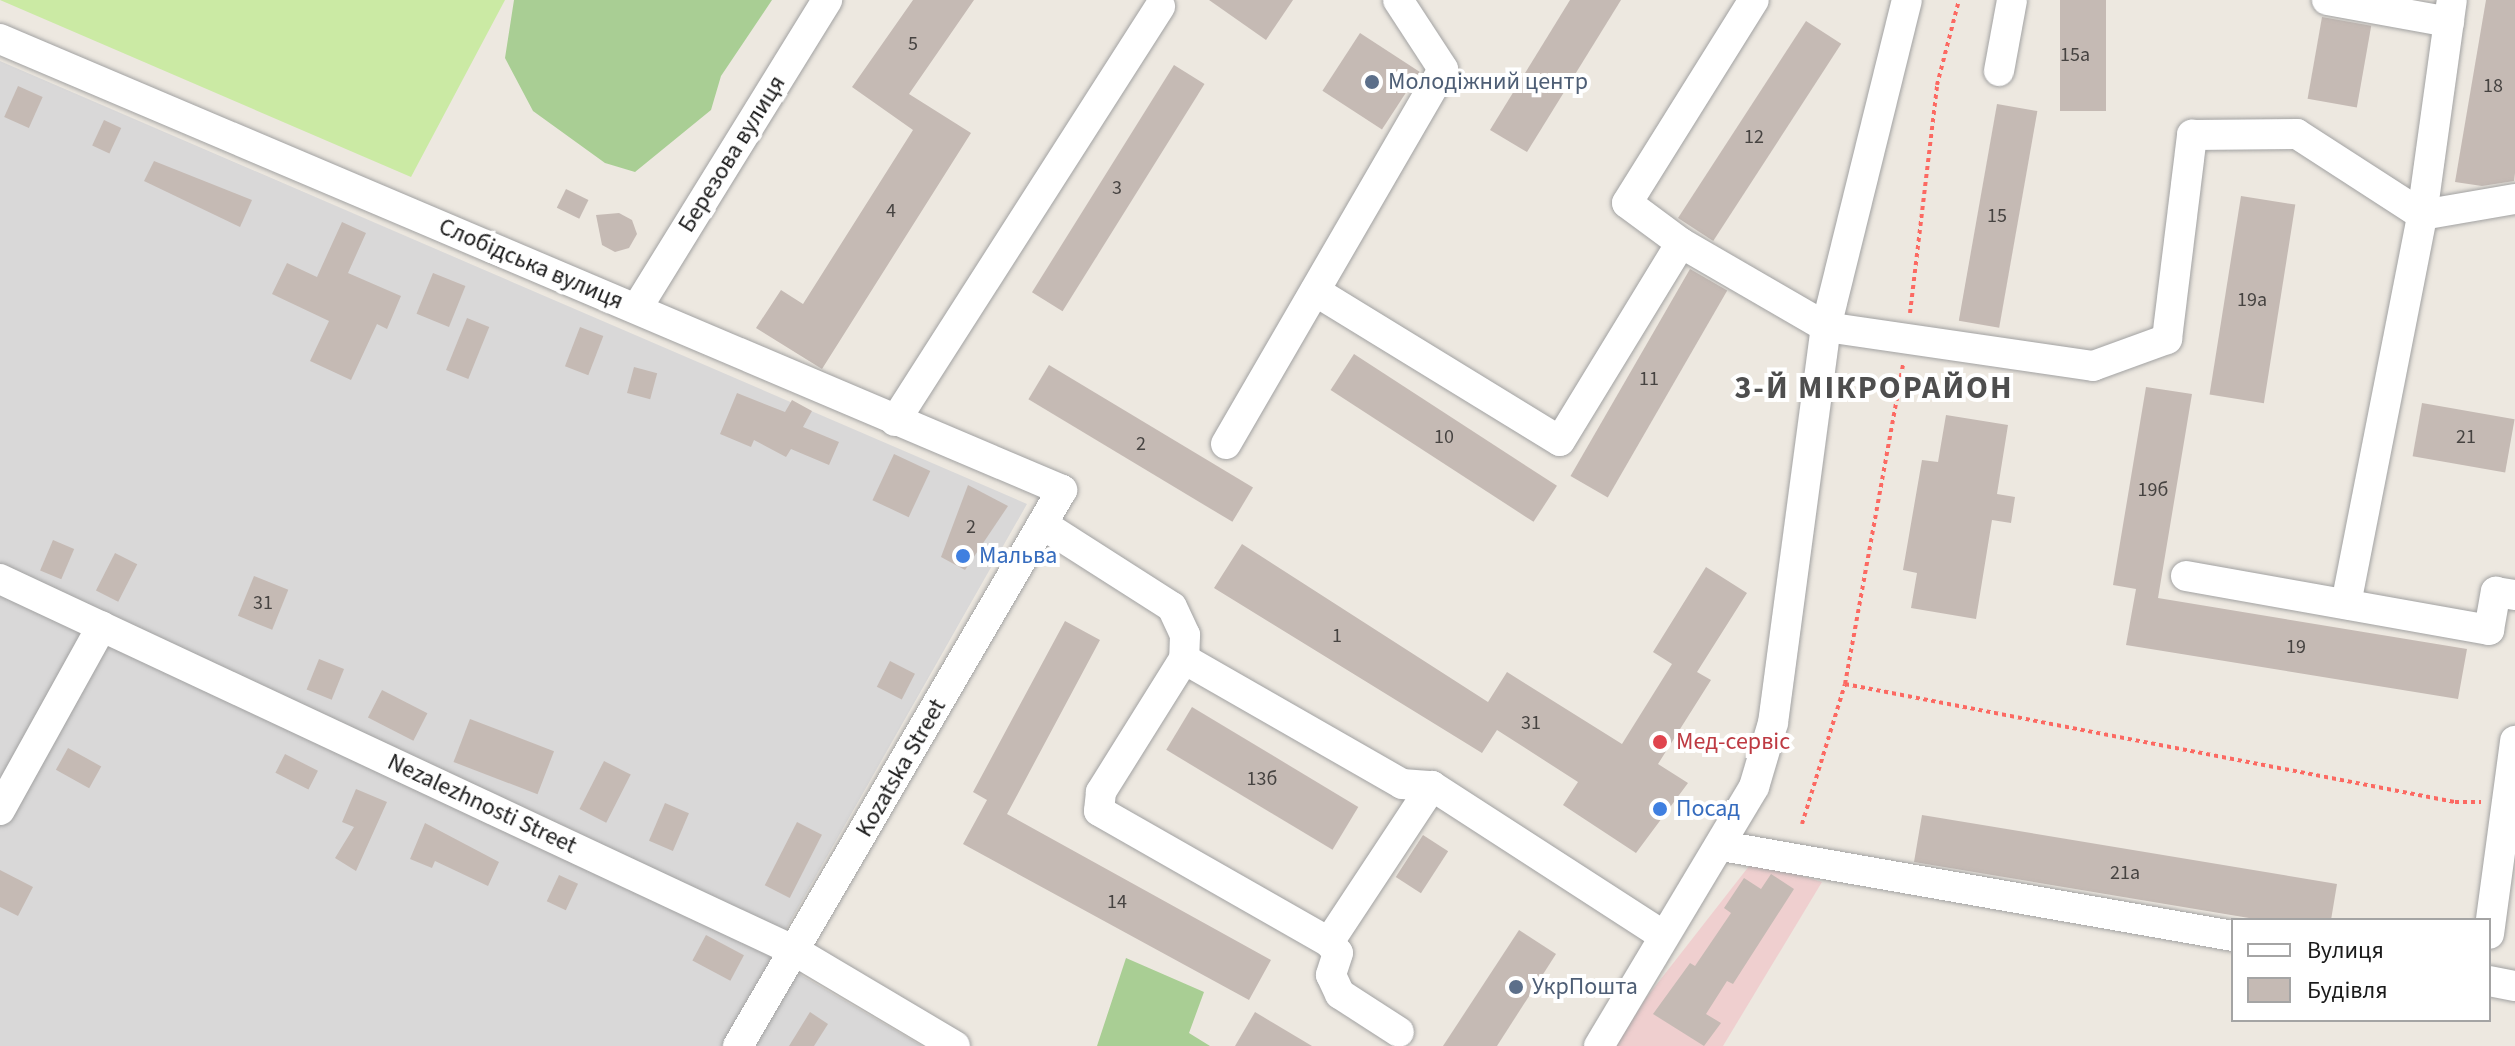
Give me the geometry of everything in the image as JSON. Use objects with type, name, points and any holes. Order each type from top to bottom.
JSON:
[{"type":"street","name":"Березова вулиця","points":[[637,308],[827,0]]},
{"type":"street","points":[[1226,444],[1443,69],[1398,0]]},
{"type":"street","points":[[1754,0],[1627,203],[1681,243],[1826,327],[2093,366],[2167,339],[2192,135],[2297,134],[2422,215],[2515,199]]},
{"type":"street","points":[[1599,1046],[1722,846],[1754,787],[1773,723],[1826,327],[1907,0]]},
{"type":"street","points":[[1999,71],[2012,0]]},
{"type":"street","points":[[2327,0],[2450,11],[2422,215],[2346,604]]},
{"type":"street","points":[[895,421],[1160,7]]},
{"type":"street","name":"Слобідська вулиця","points":[[0,39],[1062,490]]},
{"type":"street","points":[[1315,291],[1560,441],[1681,243]]},
{"type":"street","name":"Kozatska Street","points":[[738,1046],[1062,490]]},
{"type":"street","points":[[1042,524],[1172,607],[1185,635],[1184,659],[1101,792],[1099,811],[1329,942],[1338,953],[1331,975],[1340,994],[1399,1032]]},
{"type":"street","points":[[2186,576],[2502,633],[2496,592],[2515,595]]},
{"type":"street","name":"Nezalezhnosti Street","points":[[0,579],[795,951],[955,1046]]},
{"type":"street","points":[[0,810],[102,626]]},
{"type":"street","points":[[1184,659],[1402,784],[1432,786],[1664,936]]},
{"type":"street","points":[[2491,919],[2515,741]]},
{"type":"street","points":[[1329,942],[1432,786]]},
{"type":"street","points":[[1722,846],[2231,936]]},
{"type":"street","points":[[2491,981],[2515,986]]},
{"type":"path","points":[[1802,824],[1845,684],[1907,341],[1937,85],[1959,0]]},
{"type":"path","points":[[1845,684],[2455,802],[2507,801]]},
{"type":"shaded area","points":[[0,61],[1027,504],[770,957],[922,1046],[0,1046]]},
{"type":"shaded area","points":[[1753,861],[1822,882],[1723,1046],[1616,1046],[1646,998]]},
{"type":"green space","points":[[0,0],[505,0],[411,177]]},
{"type":"green space","points":[[514,0],[772,0],[721,76],[711,110],[635,172],[605,163],[533,111],[505,58]]},
{"type":"green space","points":[[1126,958],[1204,992],[1189,1033],[1210,1046],[1097,1046]]},
{"type":"building","points":[[913,0],[974,0],[909,94],[971,133],[822,369],[756,328],[781,290],[803,304],[913,130],[852,87]]},
{"type":"building","points":[[1209,0],[1293,0],[1266,40]]},
{"type":"building","points":[[1570,0],[1621,0],[1527,152],[1490,130]]},
{"type":"building","points":[[2060,0],[2106,0],[2106,111],[2060,111]]},
{"type":"building","points":[[2486,0],[2515,0],[2515,173],[2514,181],[2482,186],[2455,182]]},
{"type":"building","points":[[2322,17],[2371,26],[2357,107],[2308,99]]},
{"type":"building","points":[[1806,21],[1841,44],[1713,241],[1678,218]]},
{"type":"building","points":[[1360,33],[1420,72],[1382,130],[1322,91]]},
{"type":"building","points":[[1174,65],[1205,84],[1063,311],[1032,292]]},
{"type":"building","points":[[18,86],[43,97],[29,128],[4,117]]},
{"type":"building","points":[[1997,104],[2037,111],[1999,328],[1959,321]]},
{"type":"building","points":[[104,120],[121,128],[109,153],[92,145]]},
{"type":"building","points":[[154,161],[252,200],[240,227],[144,181]]},
{"type":"building","points":[[566,189],[588,200],[579,219],[557,208]]},
{"type":"building","points":[[2241,196],[2295,205],[2264,403],[2210,395]]},
{"type":"building","points":[[619,213],[632,220],[637,234],[629,248],[615,252],[602,245],[596,215]]},
{"type":"building","points":[[342,222],[366,233],[348,273],[401,296],[387,329],[377,324],[351,380],[310,361],[329,321],[272,294],[287,263],[317,277]]},
{"type":"building","points":[[1690,269],[1727,291],[1608,497],[1570,476]]},
{"type":"building","points":[[433,273],[465,286],[449,327],[417,314]]},
{"type":"building","points":[[467,318],[489,327],[468,379],[446,370]]},
{"type":"building","points":[[580,327],[603,336],[588,375],[565,366]]},
{"type":"building","points":[[1354,354],[1557,486],[1534,522],[1331,390]]},
{"type":"building","points":[[1049,365],[1253,488],[1232,522],[1028,399]]},
{"type":"building","points":[[634,367],[657,373],[650,399],[627,393]]},
{"type":"building","points":[[2146,387],[2192,394],[2158,598],[2467,649],[2458,699],[2126,645],[2136,589],[2113,585]]},
{"type":"building","points":[[737,393],[785,412],[792,400],[812,411],[803,427],[839,442],[829,465],[791,449],[786,457],[754,440],[751,447],[720,434]]},
{"type":"building","points":[[2422,403],[2515,419],[2505,473],[2413,456]]},
{"type":"building","points":[[1946,415],[2008,425],[1997,494],[2015,497],[2011,523],[1992,520],[1976,619],[1911,608],[1917,573],[1903,570],[1922,460],[1938,462]]},
{"type":"building","points":[[894,454],[930,471],[909,517],[872,500]]},
{"type":"building","points":[[968,485],[1008,506],[965,570],[941,557]]},
{"type":"building","points":[[53,540],[74,549],[61,579],[40,570]]},
{"type":"building","points":[[1242,544],[1488,702],[1507,672],[1622,744],[1672,664],[1653,652],[1706,567],[1747,593],[1697,672],[1711,680],[1658,764],[1688,783],[1636,853],[1563,805],[1578,782],[1497,730],[1482,753],[1214,588]]},
{"type":"building","points":[[115,553],[137,564],[118,602],[96,590]]},
{"type":"building","points":[[254,576],[288,590],[272,630],[238,616]]},
{"type":"building","points":[[1065,621],[1100,640],[1007,814],[1271,960],[1249,1000],[963,844],[987,800],[973,792]]},
{"type":"building","points":[[319,659],[344,669],[332,700],[307,690]]},
{"type":"building","points":[[890,661],[915,674],[902,700],[877,687]]},
{"type":"building","points":[[382,690],[427,713],[413,741],[368,718]]},
{"type":"building","points":[[1192,707],[1358,807],[1333,850],[1166,750]]},
{"type":"building","points":[[470,719],[554,751],[538,794],[454,762]]},
{"type":"building","points":[[68,748],[101,766],[89,788],[56,770]]},
{"type":"building","points":[[285,754],[318,771],[308,790],[275,773]]},
{"type":"building","points":[[604,761],[631,775],[606,823],[579,809]]},
{"type":"building","points":[[356,789],[387,802],[356,871],[335,858],[354,827],[342,822]]},
{"type":"building","points":[[665,803],[689,813],[673,851],[649,841]]},
{"type":"building","points":[[1922,815],[2337,884],[2331,918],[2249,918],[1914,862]]},
{"type":"building","points":[[797,822],[822,835],[790,898],[765,885]]},
{"type":"building","points":[[425,823],[499,862],[488,886],[435,861],[432,868],[410,859]]},
{"type":"building","points":[[1423,835],[1448,851],[1421,893],[1396,877]]},
{"type":"building","points":[[0,870],[33,887],[18,916],[0,907]]},
{"type":"building","points":[[1771,874],[1794,889],[1733,984],[1727,981],[1706,1014],[1721,1023],[1704,1046],[1653,1014],[1690,963],[1695,966],[1731,913],[1724,908],[1744,878],[1761,889]]},
{"type":"building","points":[[559,875],[578,884],[566,910],[547,901]]},
{"type":"building","points":[[1519,930],[1556,954],[1497,1046],[1443,1046]]},
{"type":"building","points":[[706,935],[744,955],[730,981],[692,961]]},
{"type":"building","points":[[810,1012],[828,1024],[814,1046],[789,1046]]},
{"type":"building","points":[[1255,1012],[1312,1046],[1235,1046]]},
{"type":"place","name":"Молодіжний центр","points":[[1372,82]]},
{"type":"place","name":"Мальва","points":[[963,556]]},
{"type":"place","name":"Мед-сервіс","points":[[1660,742]]},
{"type":"place","name":"Посад","points":[[1660,809]]},
{"type":"place","name":"УкрПошта","points":[[1516,987]]},
{"type":"district","name":"3-Й МІКРОРАЙОН","points":[[1874,388]]}]
